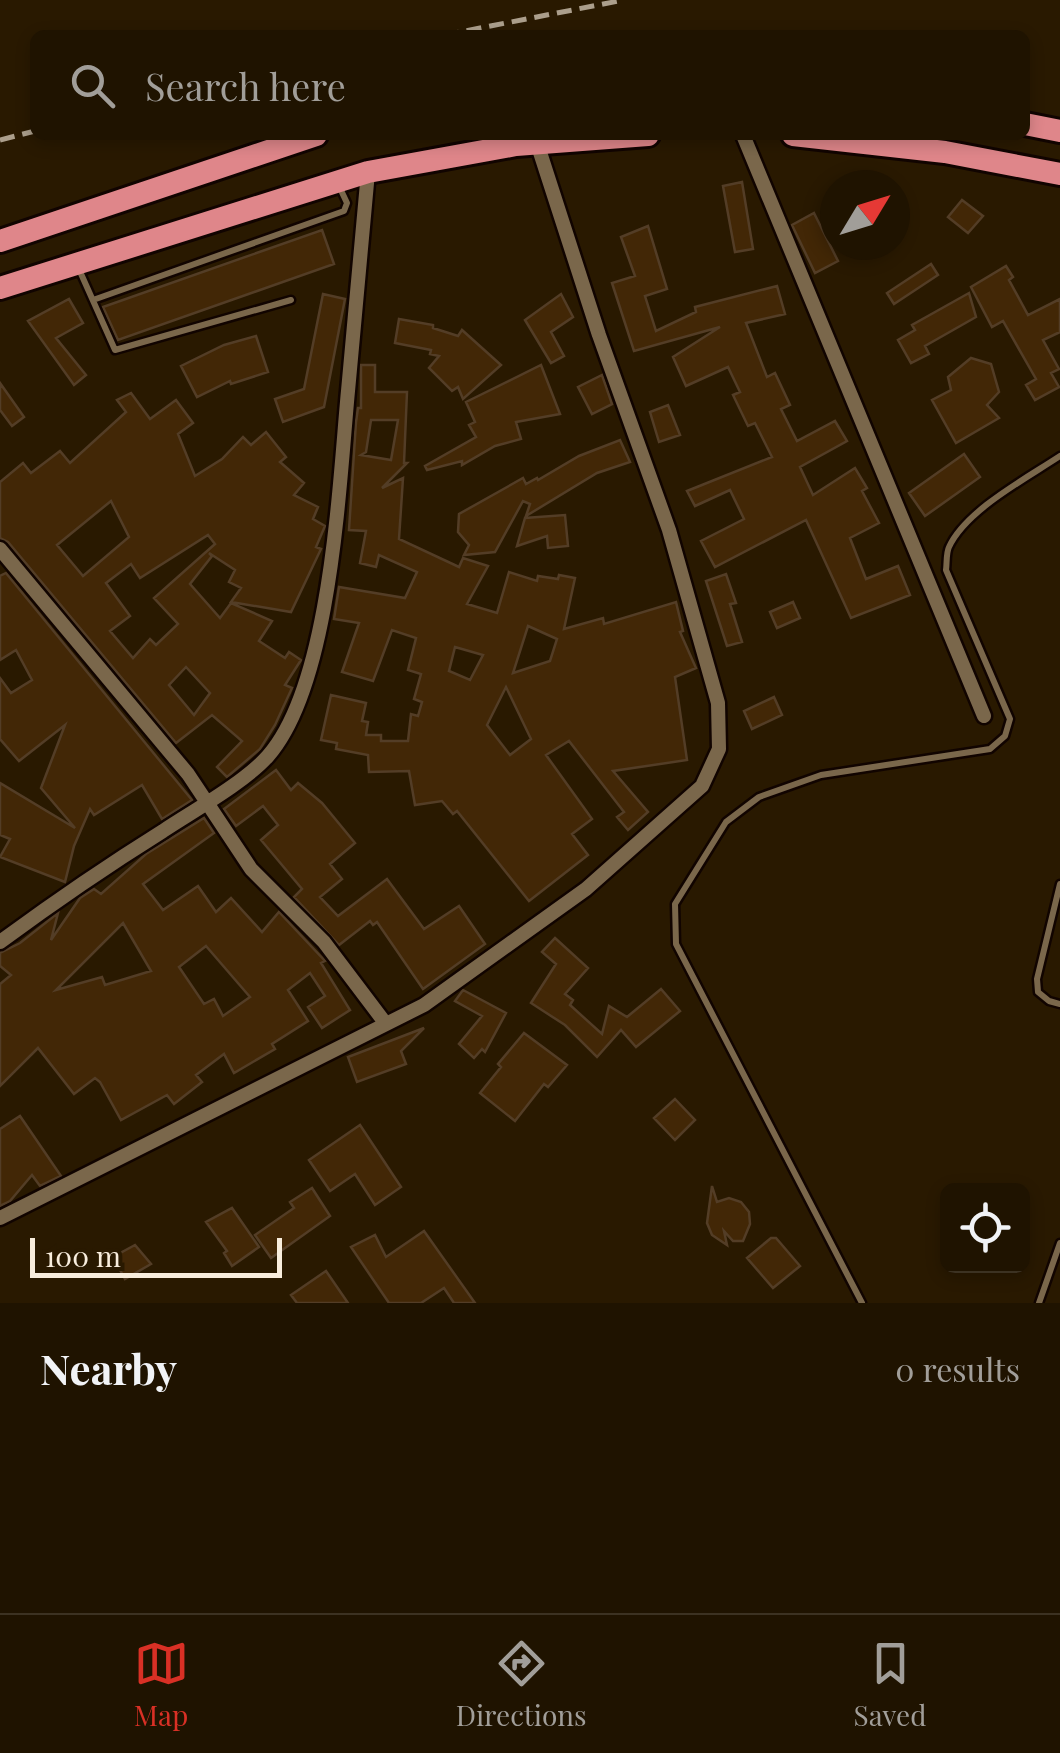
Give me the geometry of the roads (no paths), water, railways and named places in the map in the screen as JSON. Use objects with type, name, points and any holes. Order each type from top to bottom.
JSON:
[{"type":"highway","points":[[1030,125],[1060,131]]},
{"type":"highway","points":[[0,241],[301,140]]},
{"type":"highway","points":[[0,288],[368,172],[422,160],[578,140]]},
{"type":"highway","points":[[837,140],[945,152],[1060,174]]},
{"type":"street","points":[[744,140],[984,716]]},
{"type":"street","points":[[0,1218],[424,1005],[586,889],[702,786],[719,749],[718,703],[669,530],[536,143]]},
{"type":"street","points":[[0,942],[266,758],[290,724],[312,656],[337,521],[368,172]]},
{"type":"street","points":[[0,549],[188,774],[251,869],[324,942],[386,1024]]},
{"type":"lane","points":[[93,300],[344,212],[346,203],[337,180]]},
{"type":"lane","points":[[76,262],[115,350],[291,300]]},
{"type":"lane","points":[[862,1303],[676,944],[675,904],[726,822],[758,797],[822,775],[990,749],[1005,736],[1010,719],[946,570],[948,548],[966,524],[995,500],[1060,456]]},
{"type":"lane","points":[[1060,884],[1037,978],[1038,992],[1060,1004]]},
{"type":"lane","points":[[1039,1303],[1060,1244]]},
{"type":"railway","points":[[470,30],[624,0]]},
{"type":"railway","points":[[0,140],[30,132]]}]
